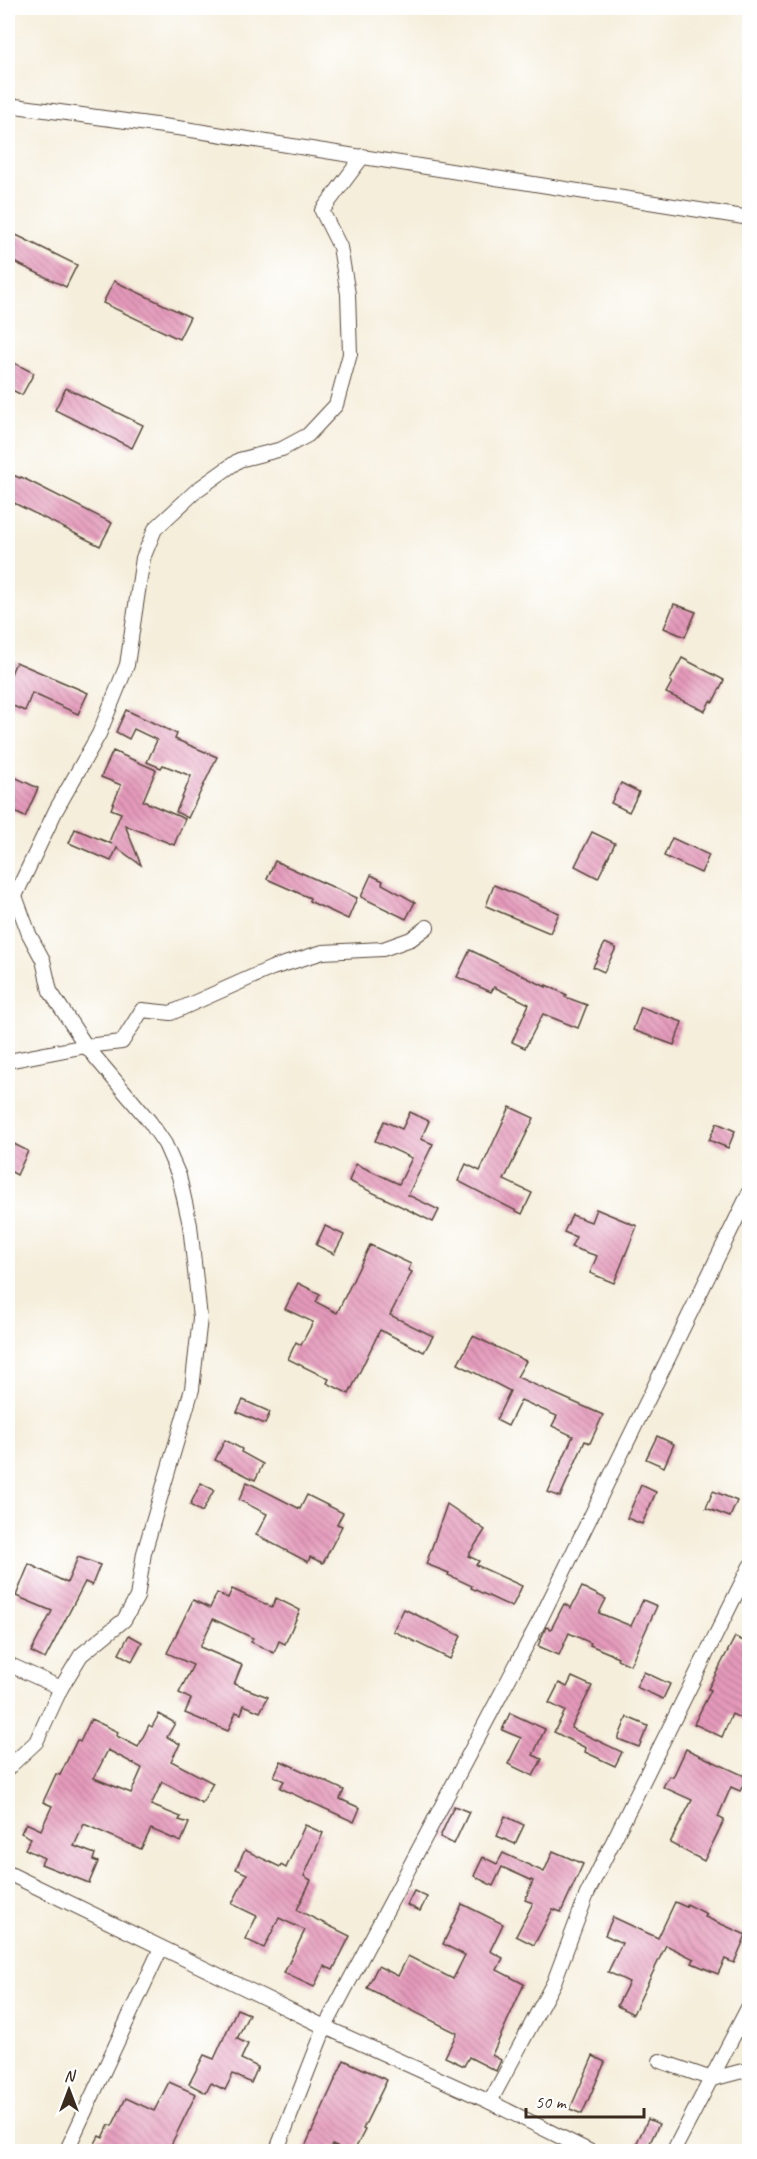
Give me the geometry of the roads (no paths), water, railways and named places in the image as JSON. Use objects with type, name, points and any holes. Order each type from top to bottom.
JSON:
[{"type":"street","points":[[8,105],[363,156],[750,218]]},
{"type":"street","points":[[8,1768],[36,1742],[61,1688],[81,1655],[124,1620],[137,1597],[144,1553],[192,1389],[200,1318],[190,1225],[179,1176],[165,1144],[150,1122],[86,1046],[50,991],[44,960],[29,934],[15,896],[56,810],[99,734],[127,665],[143,558],[155,529],[197,490],[239,460],[282,449],[308,435],[336,405],[350,354],[348,294],[340,247],[322,211],[363,156]]},
{"type":"street","points":[[8,1061],[86,1046],[122,1042],[142,1010],[171,1013],[272,968],[323,952],[383,949],[411,939],[426,927]]},
{"type":"street","points":[[276,2151],[325,2027],[542,1616],[750,1191]]},
{"type":"street","points":[[490,2102],[554,1982],[587,1894],[750,1566]]},
{"type":"street","points":[[8,1664],[61,1688]]},
{"type":"street","points":[[8,1873],[325,2027],[591,2151]]},
{"type":"street","points":[[66,2151],[161,1948]]},
{"type":"street","points":[[673,2151],[750,2004]]},
{"type":"street","points":[[660,2061],[712,2079],[750,2069]]}]
